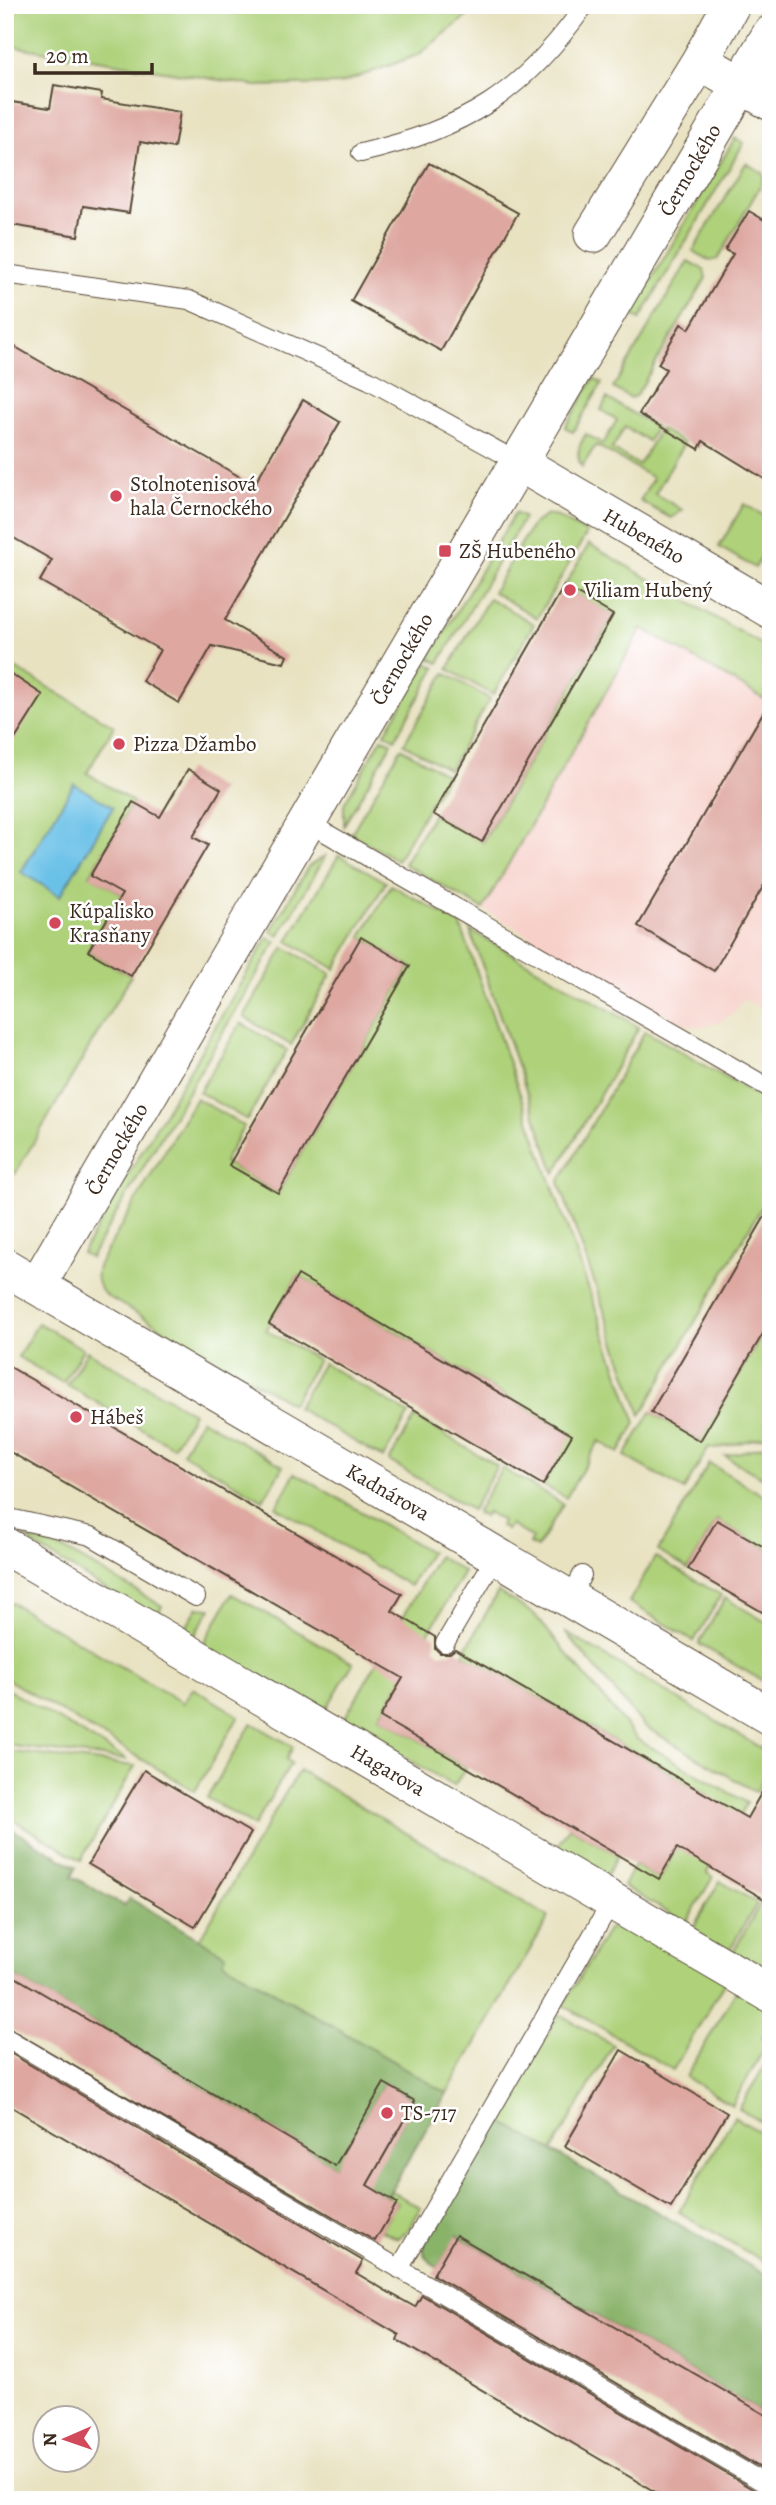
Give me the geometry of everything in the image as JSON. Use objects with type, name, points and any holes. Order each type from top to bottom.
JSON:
[{"type":"street","points":[[593,234],[700,61],[731,5]]},
{"type":"street","name":"Černockého","points":[[42,1289],[307,822],[518,462],[756,93],[771,34]]},
{"type":"street","points":[[700,61],[756,93]]},
{"type":"street","name":"Hubeného","points":[[518,462],[771,610]]},
{"type":"street","name":"Kadnárova","points":[[5,1267],[496,1556],[576,1587],[771,1717]]},
{"type":"street","name":"Hagarova","points":[[5,1546],[771,1994]]},
{"type":"lane","points":[[361,153],[407,142],[458,122],[501,96],[534,68],[563,36],[585,5]]},
{"type":"lane","points":[[5,274],[188,300],[369,380],[518,462]]},
{"type":"lane","points":[[307,822],[771,1089]]},
{"type":"lane","points":[[5,1517],[91,1536],[196,1597]]},
{"type":"lane","points":[[446,1643],[496,1556]]},
{"type":"lane","points":[[399,2269],[612,1901]]},
{"type":"lane","points":[[5,2037],[771,2487]]},
{"type":"shaded area","points":[[642,628],[771,704],[771,1073],[763,1060],[761,1040],[770,1013],[744,999],[734,1012],[721,1021],[702,1027],[683,1024],[483,909]]},
{"type":"green space","points":[[5,5],[481,5],[418,55],[339,84],[256,86],[5,45]]},
{"type":"green space","points":[[735,138],[744,143],[640,319],[631,314]]},
{"type":"green space","points":[[746,163],[763,173],[763,181],[718,259],[710,261],[693,251]]},
{"type":"green space","points":[[688,261],[704,270],[706,278],[636,396],[630,398],[613,388]]},
{"type":"green space","points":[[594,378],[602,383],[573,432],[565,427]]},
{"type":"green space","points":[[607,398],[656,427],[648,441],[625,427],[612,449],[639,465],[660,429],[684,443],[655,494],[683,510],[671,518],[640,501],[653,478],[596,445],[582,467],[579,450],[586,434],[603,444],[617,420],[601,410]]},
{"type":"green space","points":[[744,504],[771,520],[771,541],[755,568],[719,547]]},
{"type":"green space","points":[[515,513],[524,518],[439,663],[429,658]]},
{"type":"green space","points":[[547,515],[558,517],[587,533],[537,618],[493,592],[533,524]]},
{"type":"green space","points":[[589,544],[771,650],[771,699],[769,702],[642,628],[483,909],[404,864],[433,814],[483,842],[613,615],[564,587]]},
{"type":"green space","points":[[489,598],[534,624],[493,695],[448,669]]},
{"type":"green space","name":"Kúpalisko Krasňany","points":[[5,662],[114,726],[87,773],[133,802],[90,875],[122,894],[88,951],[131,976],[15,1174],[5,1169]]},
{"type":"green space","points":[[427,663],[436,668],[395,739],[385,733]]},
{"type":"green space","points":[[445,673],[490,699],[449,770],[404,744]]},
{"type":"green space","points":[[382,738],[392,743],[344,825],[344,804]]},
{"type":"green space","points":[[401,748],[447,775],[397,860],[351,834]]},
{"type":"green space","points":[[326,855],[279,936],[271,931],[308,867]]},
{"type":"green space","points":[[339,855],[386,882],[335,969],[288,941]]},
{"type":"green space","points":[[391,885],[460,924],[636,1423],[619,1453],[599,1441],[566,1498],[543,1485],[571,1434],[298,1275],[266,1330],[318,1360],[292,1404],[107,1296],[97,1282],[99,1264],[196,1098],[244,1126],[224,1162],[278,1193],[410,966],[361,937]]},
{"type":"green space","points":[[470,930],[639,1027],[555,1173]]},
{"type":"green space","points":[[268,937],[276,942],[90,1258],[82,1253]]},
{"type":"green space","points":[[284,947],[331,974],[291,1045],[244,1017]]},
{"type":"green space","points":[[241,1023],[287,1050],[247,1120],[199,1092]]},
{"type":"green space","points":[[645,1031],[771,1104],[771,1191],[641,1415],[559,1182]]},
{"type":"green space","points":[[771,1320],[771,1435],[714,1449],[709,1447],[684,1490],[625,1456],[651,1412],[700,1441]]},
{"type":"green space","points":[[38,1323],[83,1349],[63,1383],[18,1357]]},
{"type":"green space","points":[[87,1351],[193,1413],[173,1447],[67,1385]]},
{"type":"green space","points":[[323,1363],[409,1414],[383,1458],[297,1408]]},
{"type":"green space","points":[[415,1417],[497,1466],[472,1510],[389,1461]]},
{"type":"green space","points":[[201,1419],[283,1466],[263,1500],[182,1453]]},
{"type":"green space","points":[[771,1444],[771,1483],[725,1456]]},
{"type":"green space","points":[[709,1463],[771,1500],[771,1551],[717,1520],[688,1569],[658,1551]]},
{"type":"green space","points":[[502,1468],[563,1504],[537,1548],[529,1544],[532,1538],[510,1525],[506,1530],[500,1526],[502,1521],[487,1512],[484,1517],[476,1513]]},
{"type":"green space","points":[[295,1473],[430,1552],[410,1586],[276,1507]]},
{"type":"green space","points":[[20,1536],[65,1550],[162,1606],[159,1612],[185,1628],[198,1607],[211,1608],[190,1642]]},
{"type":"green space","points":[[438,1556],[464,1572],[380,1717],[466,1767],[454,1786],[343,1721]]},
{"type":"green space","points":[[655,1557],[721,1595],[694,1641],[629,1602]]},
{"type":"green space","points":[[498,1592],[534,1614],[637,1739],[747,1803],[707,1872],[713,1877],[686,1923],[623,1886],[634,1865],[659,1879],[708,1795],[463,1654]]},
{"type":"green space","points":[[232,1594],[353,1663],[321,1718],[201,1648]]},
{"type":"green space","points":[[725,1598],[771,1625],[770,1685],[699,1644]]},
{"type":"green space","points":[[5,1599],[183,1703],[193,1688],[239,1716],[195,1791],[5,1678]]},
{"type":"green space","points":[[565,1632],[771,1754],[771,1766],[756,1792],[644,1726]]},
{"type":"green space","points":[[5,1688],[127,1760],[5,1745]]},
{"type":"green space","points":[[252,1723],[293,1747],[286,1760],[291,1763],[254,1826],[207,1798]]},
{"type":"green space","points":[[5,1751],[135,1766],[81,1860],[5,1815]]},
{"type":"green space","points":[[299,1770],[549,1917],[447,2093],[223,1962],[226,1955],[199,1940]]},
{"type":"green space","points":[[5,1825],[76,1867],[72,1876],[124,1906],[129,1898],[226,1955],[223,1962],[447,2093],[387,2197],[5,1971]],"holes":[[[384,2083],[415,2101],[390,2144],[359,2126]]]},
{"type":"green space","points":[[569,1827],[618,1855],[606,1876],[557,1847]]},
{"type":"green space","points":[[720,1881],[757,1903],[727,1954],[690,1933]]},
{"type":"green space","points":[[760,1904],[771,1910],[771,1980],[731,1956]]},
{"type":"green space","points":[[627,1922],[726,1980],[673,2070],[563,2005],[608,1930]]},
{"type":"green space","points":[[738,1988],[771,2007],[771,2023],[762,2038],[768,2042],[732,2105],[686,2077]]},
{"type":"green space","points":[[559,2014],[613,2045],[552,2151],[497,2119]]},
{"type":"green space","points":[[771,2055],[771,2127],[739,2109]]},
{"type":"green space","points":[[734,2117],[771,2138],[771,2266],[679,2212]]},
{"type":"green space","points":[[497,2119],[771,2278],[771,2418],[457,2235],[438,2267],[426,2258],[424,2245]]},
{"type":"green space","points":[[391,2191],[421,2208],[407,2232],[398,2238],[381,2230],[397,2203],[387,2197]]},
{"type":"water","points":[[74,784],[113,807],[60,896],[21,872]]},
{"type":"building","points":[[54,85],[102,93],[101,99],[180,112],[174,148],[140,142],[129,213],[83,206],[78,236],[5,224],[5,101],[50,108]]},
{"type":"building","points":[[429,163],[518,213],[441,351],[351,301]]},
{"type":"building","points":[[749,211],[771,224],[771,483],[703,441],[699,449],[639,414],[666,369],[658,364],[681,324],[689,329],[733,254],[725,250]]},
{"type":"building","name":"Stolnotenisová hala Černockého","points":[[5,341],[254,485],[303,400],[340,422],[225,620],[287,656],[284,663],[212,646],[179,703],[142,681],[160,650],[40,581],[52,560],[5,533]]},
{"type":"building","points":[[564,586],[613,615],[482,842],[433,814]]},
{"type":"building","points":[[5,670],[43,695],[5,755]]},
{"type":"building","points":[[771,699],[771,873],[714,971],[638,926]]},
{"type":"building","points":[[188,769],[221,789],[193,837],[208,845],[131,976],[88,951],[122,894],[90,876],[133,802],[160,817]]},
{"type":"building","points":[[361,937],[410,966],[278,1193],[229,1165]]},
{"type":"building","points":[[771,1206],[771,1320],[700,1441],[651,1412]]},
{"type":"building","points":[[298,1275],[572,1435],[543,1485],[269,1324]]},
{"type":"building","points":[[5,1364],[402,1594],[392,1611],[435,1637],[435,1648],[440,1653],[450,1653],[455,1649],[747,1818],[771,1776],[771,1903],[677,1848],[659,1879],[380,1717],[403,1678],[5,1449]]},
{"type":"building","points":[[717,1520],[771,1551],[771,1617],[688,1569]]},
{"type":"building","points":[[144,1770],[251,1833],[195,1927],[88,1864]]},
{"type":"building","points":[[5,1971],[335,2166],[384,2083],[415,2101],[367,2185],[397,2203],[375,2241],[5,2026]]},
{"type":"building","points":[[5,2050],[363,2261],[356,2273],[388,2292],[415,2307],[422,2295],[771,2500],[669,2500],[397,2340],[399,2335],[5,2103]]},
{"type":"building","points":[[621,2050],[727,2113],[671,2208],[565,2146]]},
{"type":"building","points":[[456,2235],[771,2418],[771,2474],[433,2275]]},
{"type":"place","name":"Stolnotenisová hala Černockého","points":[[116,496]]},
{"type":"place","name":"ZŠ Hubeného","points":[[445,551]]},
{"type":"place","name":"Viliam Hubený","points":[[570,590]]},
{"type":"place","name":"Pizza Džambo","points":[[119,744]]},
{"type":"place","name":"Kúpalisko Krasňany","points":[[55,923]]},
{"type":"place","name":"Hábeš","points":[[76,1417]]},
{"type":"place","name":"TS-717","points":[[387,2113]]}]
